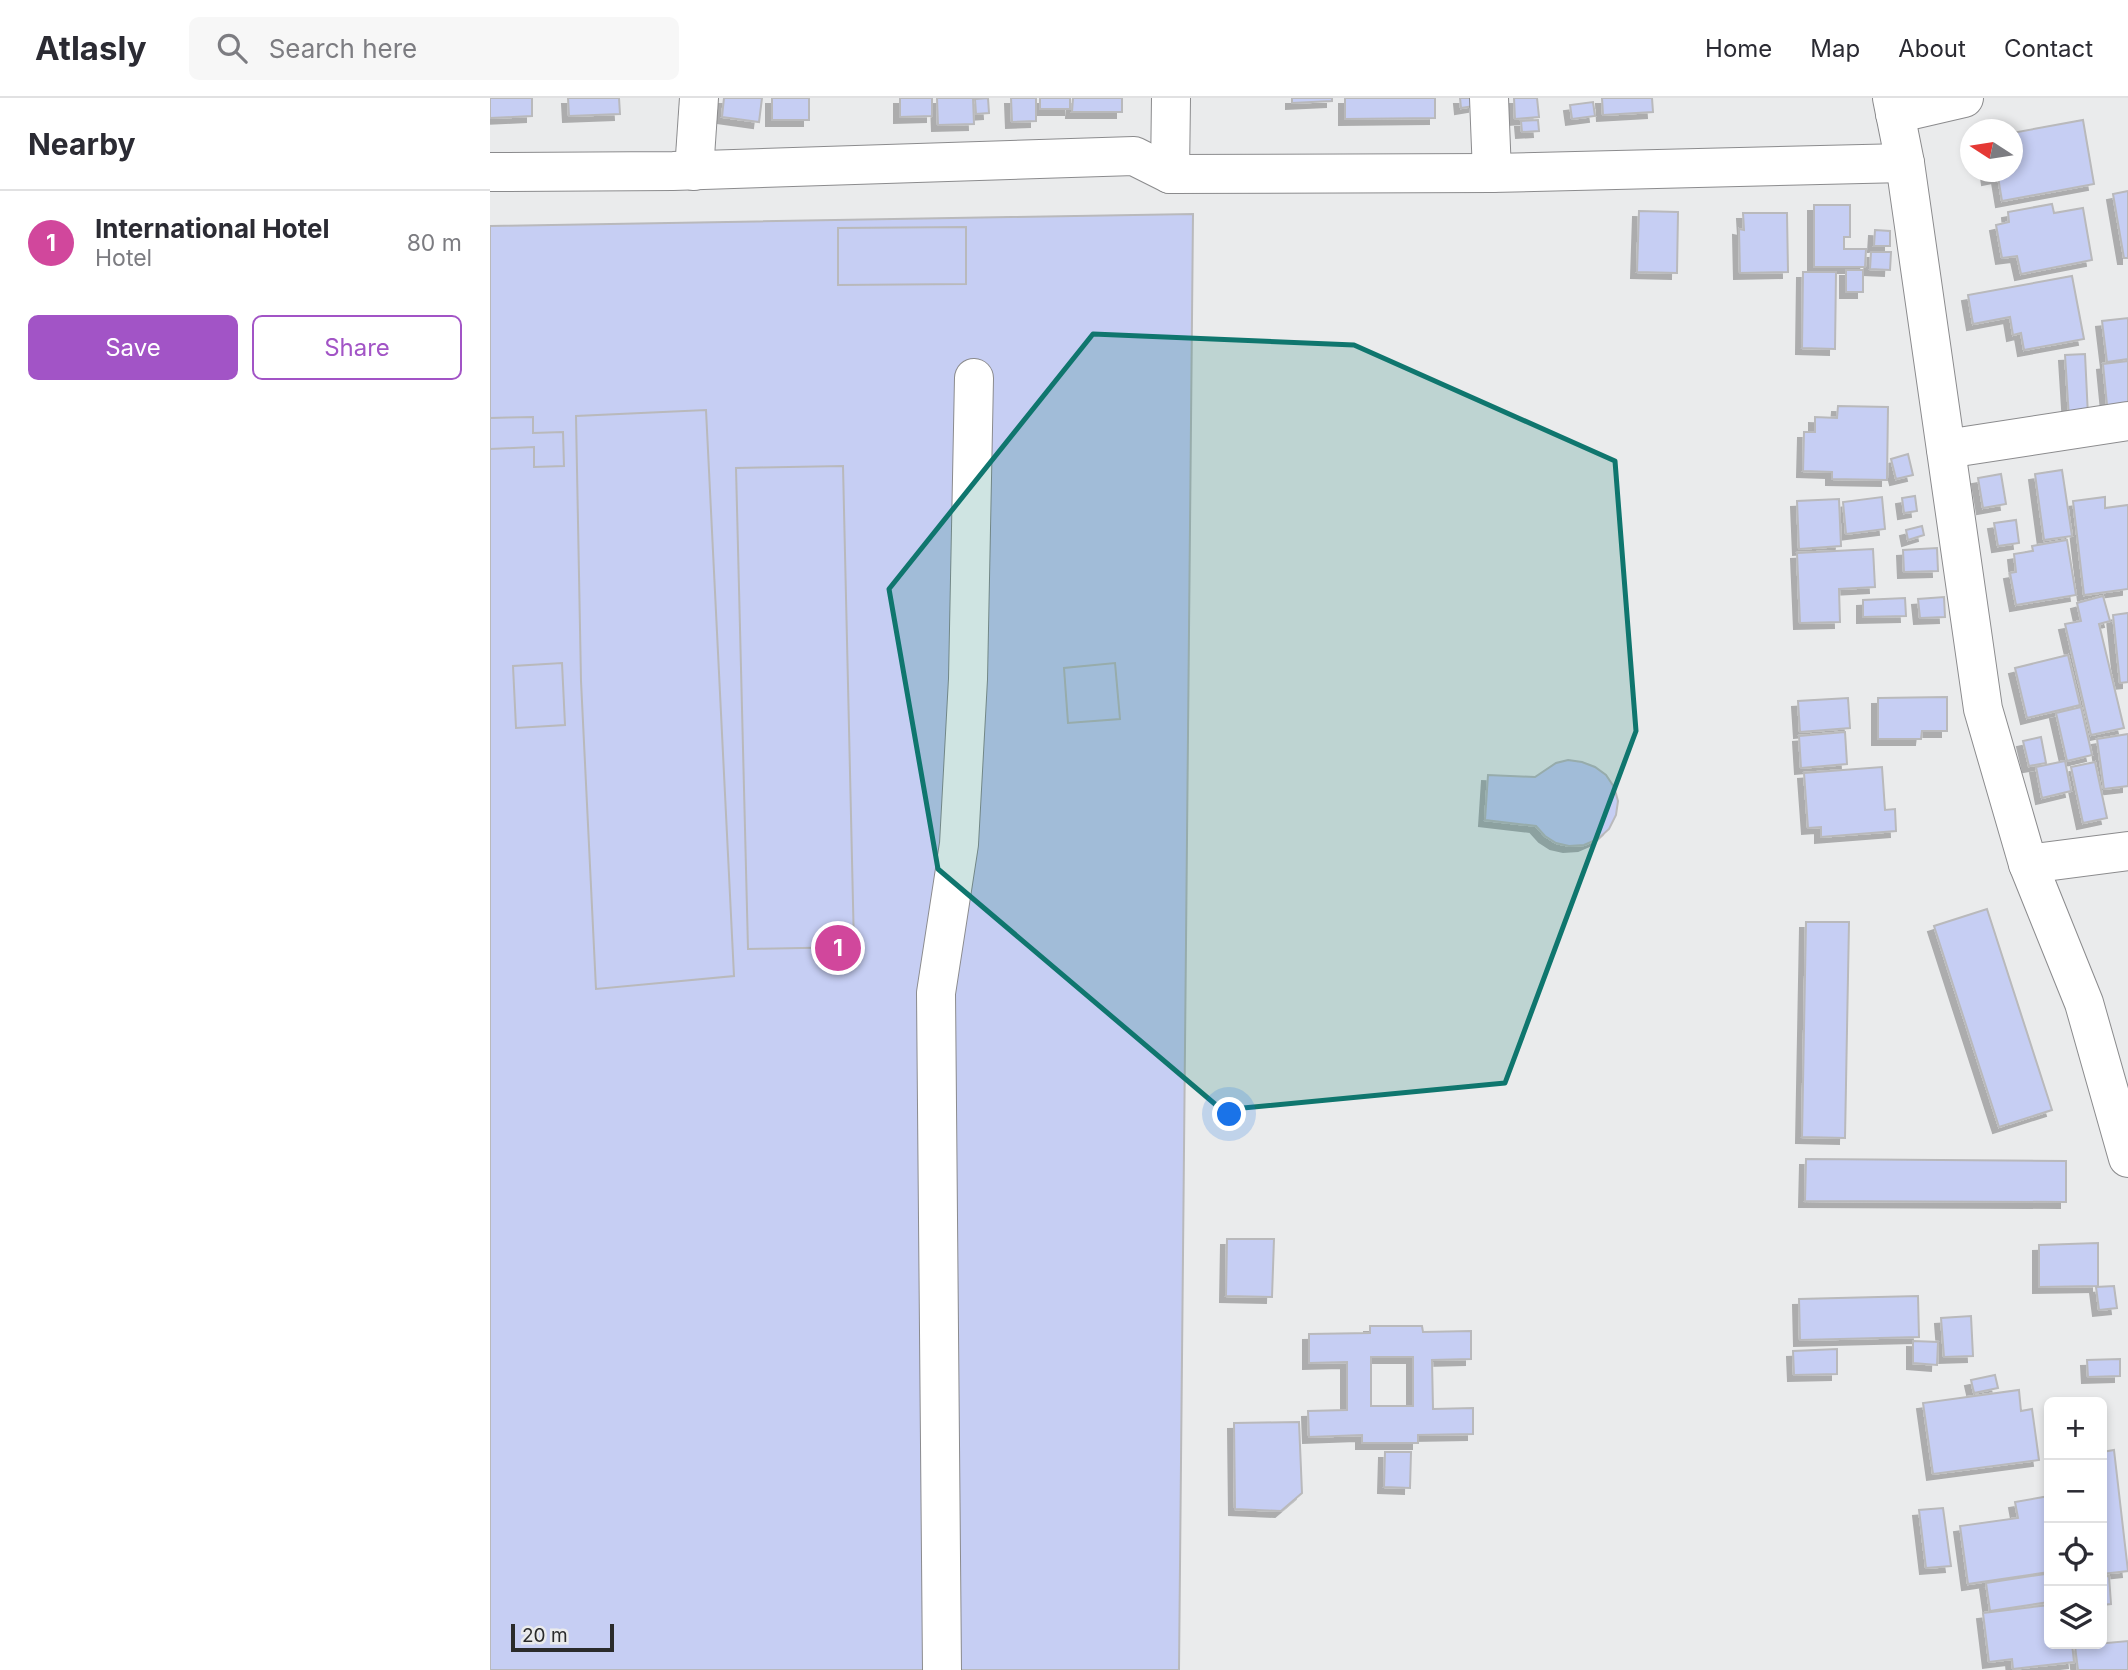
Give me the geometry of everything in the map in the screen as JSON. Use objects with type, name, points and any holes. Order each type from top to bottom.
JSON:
[{"type":"street","points":[[694,171],[699,98]]},
{"type":"street","points":[[1170,174],[1171,98]]},
{"type":"street","points":[[1489,98],[1492,173]]},
{"type":"street","points":[[1946,100],[1894,106],[1905,163],[1983,709],[2028,864],[2084,1003],[2128,1158]]},
{"type":"street","points":[[490,172],[694,171],[1134,156],[1170,174],[1492,173],[1905,163]]},
{"type":"street","points":[[942,1670],[936,993],[959,844],[968,679],[974,378]]},
{"type":"street","points":[[1946,449],[2128,421]]},
{"type":"street","points":[[2028,864],[2128,851]]},
{"type":"highlighted area","points":[[1093,334],[1354,345],[1615,461],[1636,731],[1505,1083],[1222,1110],[938,869],[889,589]]},
{"type":"building","points":[[490,98],[532,98],[532,116],[490,118]]},
{"type":"building","points":[[568,98],[619,98],[620,114],[569,116]]},
{"type":"building","points":[[724,98],[762,98],[759,122],[722,117]]},
{"type":"building","points":[[772,98],[809,98],[809,120],[772,120]]},
{"type":"building","points":[[900,98],[932,98],[932,116],[900,117]]},
{"type":"building","points":[[937,98],[973,98],[974,124],[938,125]]},
{"type":"building","points":[[988,98],[989,113],[976,114],[975,99]]},
{"type":"building","points":[[1011,98],[1036,98],[1036,121],[1012,122]]},
{"type":"building","points":[[1040,98],[1070,98],[1070,109],[1040,109]]},
{"type":"building","points":[[1073,98],[1122,98],[1122,112],[1072,112]]},
{"type":"building","points":[[1292,98],[1332,98],[1332,101],[1292,103]]},
{"type":"building","points":[[1345,98],[1435,98],[1435,118],[1345,119]]},
{"type":"building","points":[[1460,98],[1474,98],[1474,106],[1461,108]]},
{"type":"building","points":[[1514,98],[1537,98],[1539,117],[1515,119]]},
{"type":"building","points":[[1602,98],[1652,98],[1653,112],[1603,115]]},
{"type":"building","points":[[1593,102],[1595,116],[1572,119],[1570,105]]},
{"type":"building","points":[[1538,120],[1539,131],[1522,132],[1521,121]]},
{"type":"building","points":[[2083,120],[2094,184],[2002,201],[1999,182],[2023,182],[2023,131]]},
{"type":"building","points":[[2128,191],[2128,258],[2124,258],[2113,194]]},
{"type":"building","points":[[2052,204],[2054,213],[2083,208],[2092,260],[2021,274],[2017,256],[2002,258],[1996,225],[2009,222],[2008,212]]},
{"type":"building","points":[[1814,205],[1850,205],[1850,237],[1844,237],[1844,249],[1866,249],[1865,267],[1814,267]]},
{"type":"building","points":[[1639,211],[1678,212],[1677,273],[1637,272]]},
{"type":"building","points":[[1743,213],[1787,213],[1788,272],[1740,273],[1739,229],[1744,230]]},
{"type":"building","points":[[1193,214],[1179,1670],[490,1670],[490,226]]},
{"type":"building","points":[[966,227],[966,284],[838,285],[838,228]]},
{"type":"building","points":[[1875,230],[1890,231],[1890,246],[1874,246]]},
{"type":"building","points":[[1871,252],[1891,252],[1890,270],[1870,269]]},
{"type":"building","points":[[1846,270],[1863,270],[1863,292],[1846,292]]},
{"type":"building","points":[[1803,272],[1836,272],[1835,349],[1802,348]]},
{"type":"building","points":[[2072,276],[2084,339],[2024,350],[2021,333],[2013,335],[2010,317],[1973,324],[1968,295]]},
{"type":"building","points":[[2128,318],[2128,359],[2107,362],[2102,321]]},
{"type":"building","points":[[2085,354],[2088,416],[2069,418],[2065,355]]},
{"type":"building","points":[[2128,361],[2128,413],[2108,415],[2103,364]]},
{"type":"building","points":[[1838,406],[1888,407],[1887,480],[1832,479],[1832,472],[1803,471],[1804,432],[1815,432],[1815,417],[1837,418]]},
{"type":"building","points":[[706,410],[734,976],[596,989],[581,681],[576,416]]},
{"type":"building","points":[[533,417],[533,433],[563,432],[564,466],[534,467],[534,447],[490,449],[490,418]]},
{"type":"building","points":[[1908,454],[1913,475],[1896,479],[1891,459]]},
{"type":"building","points":[[843,466],[854,947],[748,949],[736,468]]},
{"type":"building","points":[[2062,470],[2072,536],[2044,540],[2035,474]]},
{"type":"building","points":[[2001,474],[2006,504],[1983,508],[1978,478]]},
{"type":"building","points":[[1915,496],[1917,511],[1904,513],[1902,498]]},
{"type":"building","points":[[1882,497],[1885,529],[1846,534],[1843,502]]},
{"type":"building","points":[[2105,497],[2105,508],[2128,505],[2128,589],[2084,595],[2073,501]]},
{"type":"building","points":[[1839,499],[1841,546],[1799,549],[1797,501]]},
{"type":"building","points":[[2016,520],[2019,543],[1998,546],[1994,523]]},
{"type":"building","points":[[1922,526],[1924,535],[1908,540],[1906,530]]},
{"type":"building","points":[[2067,540],[2076,595],[2016,605],[2010,573],[2016,572],[2014,554],[2033,551],[2032,546]]},
{"type":"building","points":[[1937,548],[1938,571],[1904,572],[1903,550]]},
{"type":"building","points":[[1873,549],[1875,587],[1839,589],[1840,622],[1800,623],[1797,553]]},
{"type":"building","points":[[2103,596],[2110,621],[2099,624],[2124,728],[2091,735],[2065,624],[2081,621],[2077,603]]},
{"type":"building","points":[[1944,597],[1945,617],[1920,618],[1918,599]]},
{"type":"building","points":[[1905,598],[1906,616],[1863,617],[1863,600]]},
{"type":"building","points":[[2128,613],[2128,682],[2120,683],[2113,615]]},
{"type":"building","points":[[2068,655],[2080,705],[2027,718],[2015,668]]},
{"type":"building","points":[[562,663],[565,725],[516,728],[513,666]]},
{"type":"building","points":[[1115,663],[1120,719],[1068,723],[1064,668]]},
{"type":"building","points":[[1947,697],[1947,731],[1922,731],[1921,739],[1878,739],[1878,698]]},
{"type":"building","points":[[1848,698],[1850,728],[1800,732],[1798,701]]},
{"type":"building","points":[[2081,707],[2092,755],[2067,761],[2056,713]]},
{"type":"building","points":[[1845,732],[1847,764],[1801,768],[1799,736]]},
{"type":"building","points":[[2128,734],[2128,786],[2104,789],[2097,739]]},
{"type":"building","points":[[2041,737],[2046,763],[2029,766],[2023,741]]},
{"type":"building","points":[[1568,760],[1595,767],[1606,775],[1614,787],[1618,801],[1616,815],[1609,829],[1598,839],[1584,845],[1569,846],[1556,843],[1536,826],[1485,820],[1488,775],[1535,777],[1556,763]]},
{"type":"building","points":[[2065,761],[2071,791],[2042,798],[2036,767]]},
{"type":"building","points":[[2095,762],[2107,818],[2083,823],[2071,767]]},
{"type":"building","points":[[1882,767],[1885,810],[1895,809],[1896,831],[1821,837],[1821,827],[1808,828],[1804,773]]},
{"type":"building","points":[[1987,909],[2052,1110],[1999,1127],[1934,926]]},
{"type":"building","points":[[1806,922],[1849,922],[1845,1138],[1802,1137]]},
{"type":"building","points":[[1806,1159],[2066,1161],[2066,1202],[1805,1201]]},
{"type":"building","points":[[1227,1239],[1274,1239],[1272,1297],[1226,1296]]},
{"type":"building","points":[[2098,1243],[2098,1286],[2039,1287],[2039,1245]]},
{"type":"building","points":[[2114,1286],[2117,1308],[2099,1310],[2096,1287]]},
{"type":"building","points":[[1918,1296],[1919,1337],[1800,1340],[1799,1299]]},
{"type":"building","points":[[1971,1316],[1973,1356],[1944,1357],[1941,1318]]},
{"type":"building","points":[[1370,1326],[1422,1326],[1423,1332],[1471,1331],[1471,1359],[1432,1360],[1433,1409],[1473,1408],[1473,1434],[1418,1435],[1418,1443],[1362,1443],[1362,1435],[1309,1437],[1308,1411],[1347,1410],[1347,1362],[1309,1363],[1309,1334],[1370,1333]],"holes":[[[1371,1357],[1413,1357],[1413,1406],[1371,1406]]]},
{"type":"building","points":[[1913,1341],[1938,1342],[1937,1365],[1913,1363]]},
{"type":"building","points":[[1837,1349],[1837,1374],[1794,1375],[1793,1351]]},
{"type":"building","points":[[2120,1359],[2120,1376],[2088,1377],[2087,1360]]},
{"type":"building","points":[[1995,1375],[1998,1388],[1974,1393],[1971,1380]]},
{"type":"building","points":[[2019,1390],[2021,1411],[2032,1409],[2039,1460],[1933,1474],[1923,1403]]},
{"type":"building","points":[[1299,1422],[1302,1493],[1281,1511],[1235,1509],[1234,1423]]},
{"type":"building","points":[[2114,1450],[2128,1571],[2107,1573],[2107,1460],[2107,1451]]},
{"type":"building","points":[[1385,1452],[1411,1452],[1410,1488],[1384,1487]]},
{"type":"building","points":[[2044,1497],[2044,1573],[1968,1584],[1960,1526],[2018,1518],[2015,1502]]},
{"type":"building","points":[[1943,1508],[1951,1566],[1926,1568],[1919,1510]]},
{"type":"building","points":[[2044,1574],[2044,1603],[1990,1611],[1986,1583]]},
{"type":"building","points":[[2107,1576],[2111,1604],[2107,1604],[2107,1586]]},
{"type":"building","points":[[2044,1606],[2044,1649],[2073,1649],[2074,1662],[2013,1669],[2012,1659],[1989,1662],[1983,1613]]},
{"type":"building","points":[[2128,1641],[2128,1670],[2078,1670],[2075,1649],[2107,1649],[2107,1643]]},
{"type":"place","name":"International Hotel","points":[[838,948]]}]
